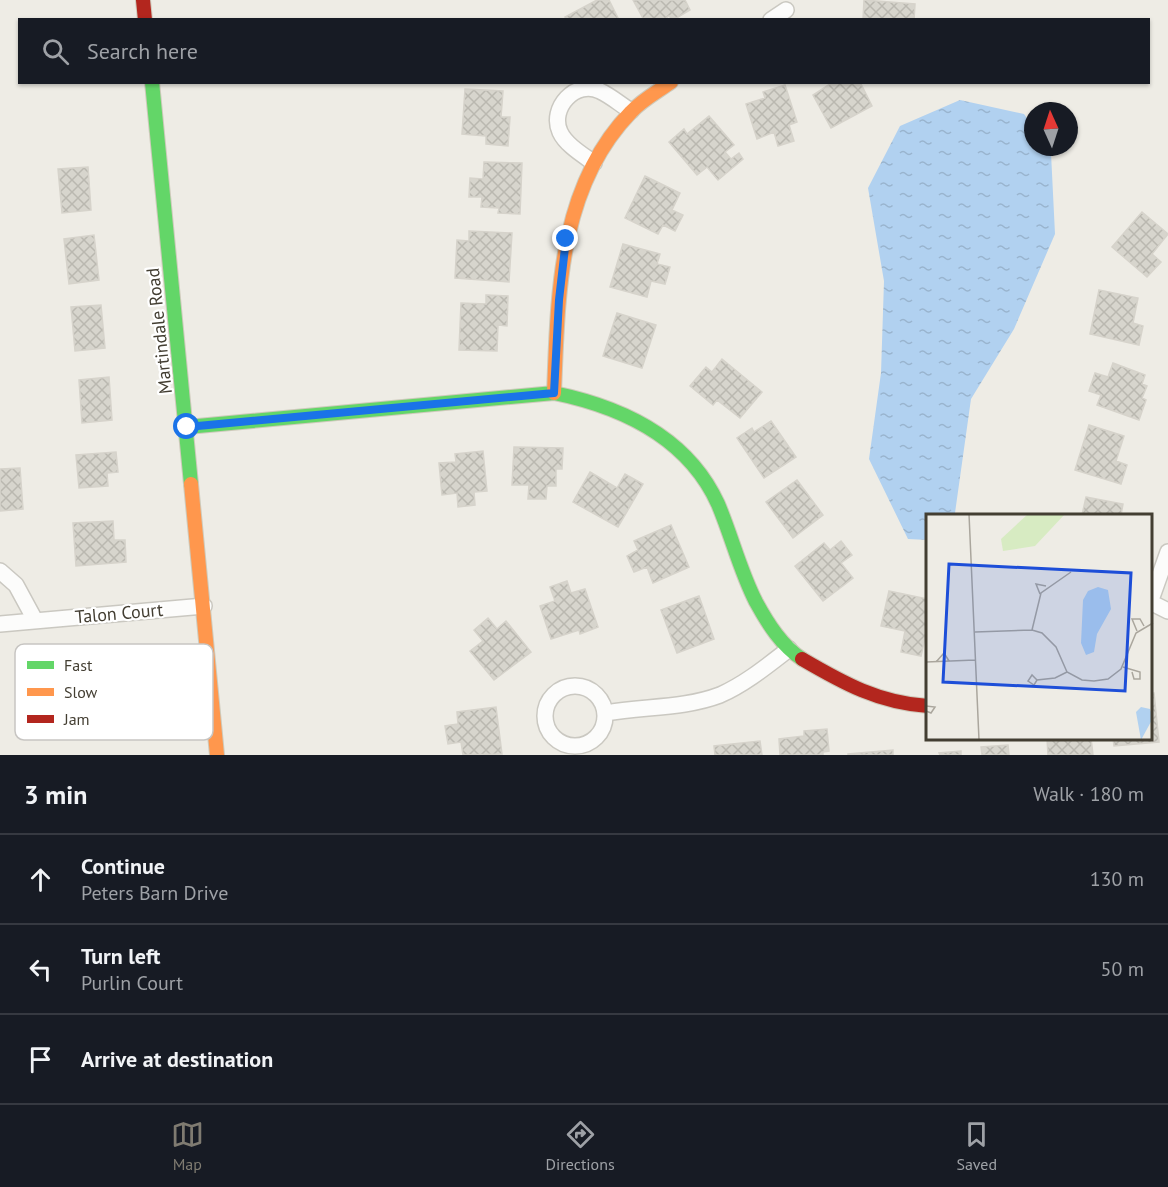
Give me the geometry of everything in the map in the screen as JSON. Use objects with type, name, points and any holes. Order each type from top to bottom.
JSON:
[{"type":"street","points":[[143,0],[146,18]]},
{"type":"street","points":[[774,18],[786,10]]},
{"type":"street","name":"Martindale Road","points":[[152,84],[207,644]]},
{"type":"street","points":[[554,393],[559,300],[566,239],[573,211],[594,164],[614,131],[631,111],[668,84]]},
{"type":"street","points":[[594,164],[572,147],[560,132],[558,115],[563,102],[572,92],[585,88],[600,91],[631,111]]},
{"type":"street","points":[[187,427],[554,393],[588,399],[620,410],[659,433],[690,461],[714,495],[730,532],[745,579],[789,649],[827,675],[860,692],[890,701],[926,706]]},
{"type":"street","points":[[1153,594],[1168,552]]},
{"type":"street","points":[[0,571],[16,585],[35,620]]},
{"type":"street","points":[[1153,604],[1168,611]]},
{"type":"street","name":"Talon Court","points":[[0,624],[204,606]]},
{"type":"street","points":[[606,713],[693,702],[719,695],[744,683],[789,649]]},
{"type":"street","points":[[569,685],[582,686],[594,691],[602,701],[606,713],[604,726],[597,737],[587,744],[574,747],[562,744],[551,736],[545,724],[544,712],[549,700],[557,690],[569,685]]},
{"type":"street","name":"Martindale Road","points":[[213,709],[217,755]]},
{"type":"water","points":[[960,100],[1024,114],[1024,156],[1051,156],[1055,234],[1014,329],[971,399],[955,513],[926,514],[926,540],[908,539],[869,459],[881,373],[884,281],[868,188],[900,126]]},
{"type":"building","points":[[597,0],[609,0],[618,18],[566,18]]},
{"type":"building","points":[[633,0],[685,0],[690,10],[676,18],[669,16],[643,18]]},
{"type":"building","points":[[864,0],[915,4],[914,18],[863,18]]},
{"type":"building","points":[[830,84],[861,84],[872,106],[831,128],[813,95]]},
{"type":"building","points":[[785,85],[797,122],[789,125],[794,141],[778,146],[774,132],[757,139],[746,104],[765,98],[763,92]]},
{"type":"building","points":[[465,89],[503,91],[501,117],[510,117],[508,146],[486,144],[486,136],[462,134]]},
{"type":"building","points":[[709,116],[734,145],[725,152],[731,159],[739,153],[743,159],[718,180],[707,167],[697,175],[669,142],[684,129],[687,134]]},
{"type":"building","points":[[484,162],[522,163],[520,214],[498,213],[499,208],[481,207],[482,197],[469,197],[470,178],[483,179]]},
{"type":"building","points":[[88,167],[91,210],[62,213],[58,169]]},
{"type":"building","points":[[645,176],[680,193],[672,210],[683,215],[675,231],[663,225],[658,234],[625,218]]},
{"type":"building","points":[[1142,212],[1168,234],[1152,254],[1161,262],[1147,277],[1112,247]]},
{"type":"building","points":[[469,231],[512,233],[509,282],[455,278],[457,240],[469,241]]},
{"type":"building","points":[[94,235],[99,280],[69,284],[64,239]]},
{"type":"building","points":[[623,244],[660,254],[657,264],[670,267],[665,284],[651,281],[647,297],[610,287]]},
{"type":"building","points":[[1099,290],[1138,298],[1133,323],[1143,326],[1139,345],[1090,334]]},
{"type":"building","points":[[486,295],[508,296],[507,326],[498,325],[497,351],[459,350],[461,303],[486,304]]},
{"type":"building","points":[[101,305],[105,348],[75,351],[71,307]]},
{"type":"building","points":[[617,313],[656,325],[642,368],[603,356]]},
{"type":"building","points":[[722,359],[762,392],[740,418],[717,400],[713,405],[690,386],[706,367],[712,372]]},
{"type":"building","points":[[1113,363],[1145,375],[1142,384],[1147,386],[1142,398],[1146,400],[1139,420],[1097,405],[1101,395],[1089,391],[1095,373],[1108,377]]},
{"type":"building","points":[[109,377],[112,420],[82,423],[79,380]]},
{"type":"building","points":[[771,421],[796,457],[764,478],[737,438],[752,428],[754,432]]},
{"type":"building","points":[[1089,425],[1124,436],[1116,461],[1127,465],[1121,484],[1075,470]]},
{"type":"building","points":[[514,447],[563,448],[562,469],[556,469],[556,486],[547,486],[546,499],[528,499],[529,485],[512,485]]},
{"type":"building","points":[[483,451],[487,491],[474,492],[475,505],[458,507],[457,493],[442,495],[439,463],[456,462],[455,454]]},
{"type":"building","points":[[116,452],[118,472],[107,473],[108,486],[79,488],[76,455]]},
{"type":"building","points":[[20,468],[23,509],[0,511],[0,469]]},
{"type":"building","points":[[590,472],[617,488],[625,474],[643,484],[618,527],[573,502]]},
{"type":"building","points":[[797,480],[823,515],[793,538],[766,502]]},
{"type":"building","points":[[1086,497],[1123,504],[1121,514],[1082,514]]},
{"type":"building","points":[[113,521],[114,540],[125,540],[126,562],[76,566],[73,523]]},
{"type":"building","points":[[671,525],[689,567],[653,583],[647,567],[634,572],[627,556],[638,550],[634,541]]},
{"type":"building","points":[[841,541],[852,555],[841,563],[853,578],[823,601],[795,566],[824,543],[830,550]]},
{"type":"building","points":[[567,581],[571,593],[585,589],[598,627],[580,634],[579,630],[551,639],[540,606],[555,601],[550,587]]},
{"type":"building","points":[[889,591],[926,599],[926,634],[921,656],[901,652],[905,631],[881,626]]},
{"type":"building","points":[[699,596],[714,639],[677,653],[661,610]]},
{"type":"building","points":[[488,618],[497,629],[506,621],[531,652],[494,680],[470,651],[483,641],[474,630]]},
{"type":"building","points":[[1154,693],[1159,742],[1114,746],[1113,740],[1153,740]]},
{"type":"building","points":[[496,707],[502,754],[463,755],[461,742],[448,744],[445,726],[458,724],[457,712]]},
{"type":"building","points":[[827,729],[829,751],[823,752],[823,755],[780,755],[779,739],[804,736],[804,731]]},
{"type":"building","points":[[1047,740],[1091,740],[1093,755],[1048,755]]},
{"type":"building","points":[[760,741],[762,755],[715,755],[714,746]]},
{"type":"building","points":[[1008,745],[1009,755],[982,755],[981,747]]},
{"type":"building","points":[[893,750],[893,755],[848,755],[848,754]]},
{"type":"building","points":[[961,751],[961,755],[940,755],[939,753]]},
{"type":"traffic: fast","points":[[152,84],[191,484]]},
{"type":"traffic: fast","points":[[187,427],[554,393],[604,407],[650,429],[671,444],[705,481],[718,504],[756,602],[776,634],[802,659]]},
{"type":"traffic: slow","points":[[554,393],[561,281],[576,208],[589,174],[607,142],[635,108],[668,84]]},
{"type":"traffic: slow","points":[[191,484],[206,644]]},
{"type":"traffic: slow","points":[[213,713],[217,755]]},
{"type":"traffic: jam","points":[[143,0],[145,18]]},
{"type":"traffic: jam","points":[[802,659],[847,684],[877,696],[926,706]]},
{"type":"route","points":[[187,427],[512,395],[554,393],[559,300],[566,239]]}]
